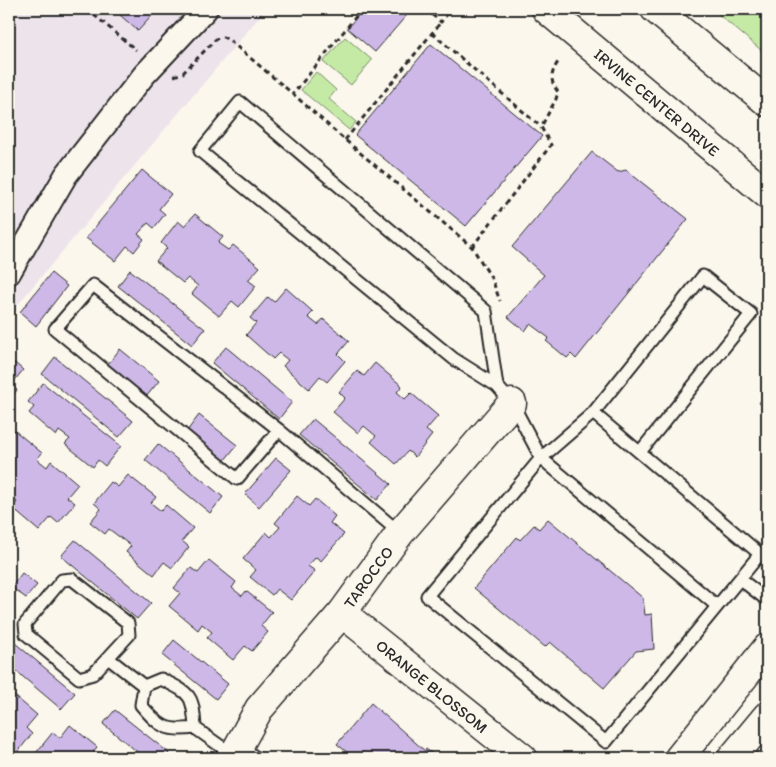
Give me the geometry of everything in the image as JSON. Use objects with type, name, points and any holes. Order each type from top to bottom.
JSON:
[{"type":"street","points":[[9,273],[66,174],[144,75],[206,9]]},
{"type":"street","name":"IRVINE CENTER DRIVE","points":[[546,9],[767,194]]},
{"type":"street","points":[[655,9],[767,102]]},
{"type":"street","name":"TAROCCO","points":[[240,754],[259,709],[342,613],[505,394]]},
{"type":"street","name":"ORANGE BLOSSOM","points":[[342,613],[523,758]]},
{"type":"street","points":[[679,758],[767,648]]},
{"type":"street","points":[[732,758],[767,716]]},
{"type":"lane","points":[[505,394],[454,358],[200,151],[240,102],[486,311],[505,394],[541,458],[718,606]]},
{"type":"lane","points":[[593,413],[760,554],[606,742],[427,596],[541,458],[593,413],[703,276],[751,314],[640,452]]},
{"type":"lane","points":[[279,430],[236,480],[55,329],[93,285],[279,430],[400,533]]},
{"type":"lane","points":[[72,579],[128,623],[129,635],[108,658],[93,674],[79,678],[26,634],[25,624],[62,580],[72,579]]},
{"type":"lane","points":[[740,579],[767,600]]},
{"type":"lane","points":[[108,658],[144,686]]},
{"type":"lane","points":[[144,686],[161,679],[182,690],[194,703],[195,728]]},
{"type":"lane","points":[[144,686],[141,706],[158,725],[177,730],[195,728],[240,754]]},
{"type":"path","points":[[362,9],[293,94],[344,140],[472,247],[551,145],[541,127],[432,33]]},
{"type":"path","points":[[425,9],[441,22]]},
{"type":"path","points":[[344,140],[451,9]]},
{"type":"path","points":[[541,127],[558,92],[552,84],[551,73],[558,62]]},
{"type":"shaded area","points":[[9,9],[266,9],[9,315]]},
{"type":"green space","points":[[712,9],[767,9],[767,55]]},
{"type":"green space","points":[[345,37],[372,60],[351,85],[323,62]]},
{"type":"green space","points":[[316,72],[336,90],[329,99],[356,122],[349,130],[301,90]]},
{"type":"building","points":[[126,9],[158,9],[138,31],[120,15]]},
{"type":"building","points":[[364,9],[412,9],[375,52],[347,28]]},
{"type":"building","points":[[431,44],[542,136],[466,226],[355,135]]},
{"type":"building","points":[[592,152],[618,172],[626,170],[688,219],[576,359],[571,354],[567,358],[546,341],[549,338],[530,324],[525,331],[508,317],[544,275],[512,247]]},
{"type":"building","points":[[142,170],[171,194],[159,209],[165,214],[154,228],[148,223],[138,234],[144,239],[134,252],[127,246],[115,261],[86,238]]},
{"type":"building","points":[[195,214],[223,237],[218,243],[228,250],[233,245],[260,267],[248,280],[256,286],[239,307],[232,301],[219,316],[192,294],[198,286],[188,278],[183,283],[156,261],[167,248],[161,243],[178,221],[184,226]]},
{"type":"building","points":[[130,270],[205,329],[192,345],[118,286]]},
{"type":"building","points":[[51,273],[67,286],[36,326],[20,312]]},
{"type":"building","points":[[286,288],[313,312],[308,317],[318,325],[323,319],[349,341],[338,354],[345,361],[327,382],[320,376],[309,389],[283,366],[288,360],[279,353],[273,359],[246,335],[256,323],[250,318],[268,297],[274,302]]},
{"type":"building","points":[[226,347],[292,402],[279,419],[212,363]]},
{"type":"building","points":[[120,349],[159,381],[146,397],[107,365]]},
{"type":"building","points":[[55,357],[133,421],[119,437],[42,374]]},
{"type":"building","points":[[9,358],[23,370],[11,385],[17,390],[9,400]]},
{"type":"building","points":[[375,363],[402,386],[397,392],[405,399],[411,393],[438,416],[426,430],[432,435],[415,457],[408,451],[396,464],[371,442],[376,436],[364,426],[358,433],[333,412],[345,398],[339,392],[357,371],[364,376]]},
{"type":"building","points":[[43,383],[121,446],[105,466],[98,460],[93,467],[65,444],[70,439],[59,431],[56,436],[29,413],[34,407],[28,402]]},
{"type":"building","points":[[767,392],[767,410],[759,403]]},
{"type":"building","points":[[199,415],[237,445],[224,461],[187,431]]},
{"type":"building","points":[[313,419],[391,484],[377,500],[299,435]]},
{"type":"building","points":[[14,430],[42,453],[37,459],[47,467],[51,461],[78,484],[67,497],[75,503],[58,523],[51,517],[39,531],[12,508],[17,502],[9,495],[9,437]]},
{"type":"building","points":[[158,444],[223,497],[210,513],[145,460]]},
{"type":"building","points":[[276,458],[291,470],[259,507],[245,494]]},
{"type":"building","points":[[128,475],[156,497],[151,503],[161,511],[166,505],[193,528],[182,541],[189,547],[172,568],[164,562],[154,575],[126,552],[131,546],[109,529],[105,534],[90,522],[101,509],[94,503],[111,482],[118,487]]},
{"type":"building","points":[[297,496],[309,506],[315,499],[335,516],[330,523],[344,534],[321,561],[316,557],[308,566],[315,571],[291,600],[277,589],[272,595],[250,577],[256,570],[243,559],[266,532],[271,537],[280,527],[275,523]]},
{"type":"building","points":[[548,519],[643,598],[645,615],[652,614],[654,649],[636,651],[604,688],[550,642],[545,647],[474,588],[517,537],[520,540],[534,525],[539,529]]},
{"type":"building","points":[[75,540],[151,603],[137,619],[61,556]]},
{"type":"building","points":[[209,560],[236,582],[232,588],[242,596],[246,591],[272,612],[261,626],[268,632],[252,651],[245,646],[233,660],[207,638],[212,632],[202,624],[198,630],[169,606],[180,593],[174,588],[191,568],[198,573]]},
{"type":"building","points":[[22,573],[37,585],[26,598],[11,587]]},
{"type":"building","points":[[9,638],[75,693],[61,709],[9,665]]},
{"type":"building","points":[[174,640],[228,684],[216,699],[162,655]]},
{"type":"building","points":[[10,692],[37,715],[26,728],[32,734],[16,754],[9,748]]},
{"type":"building","points":[[371,703],[425,751],[426,749],[438,758],[360,758],[357,756],[354,758],[337,744]]},
{"type":"building","points":[[115,710],[169,753],[165,758],[145,758],[103,724]]},
{"type":"building","points":[[70,725],[97,747],[93,752],[100,758],[42,758],[36,753],[53,732],[60,738]]}]
